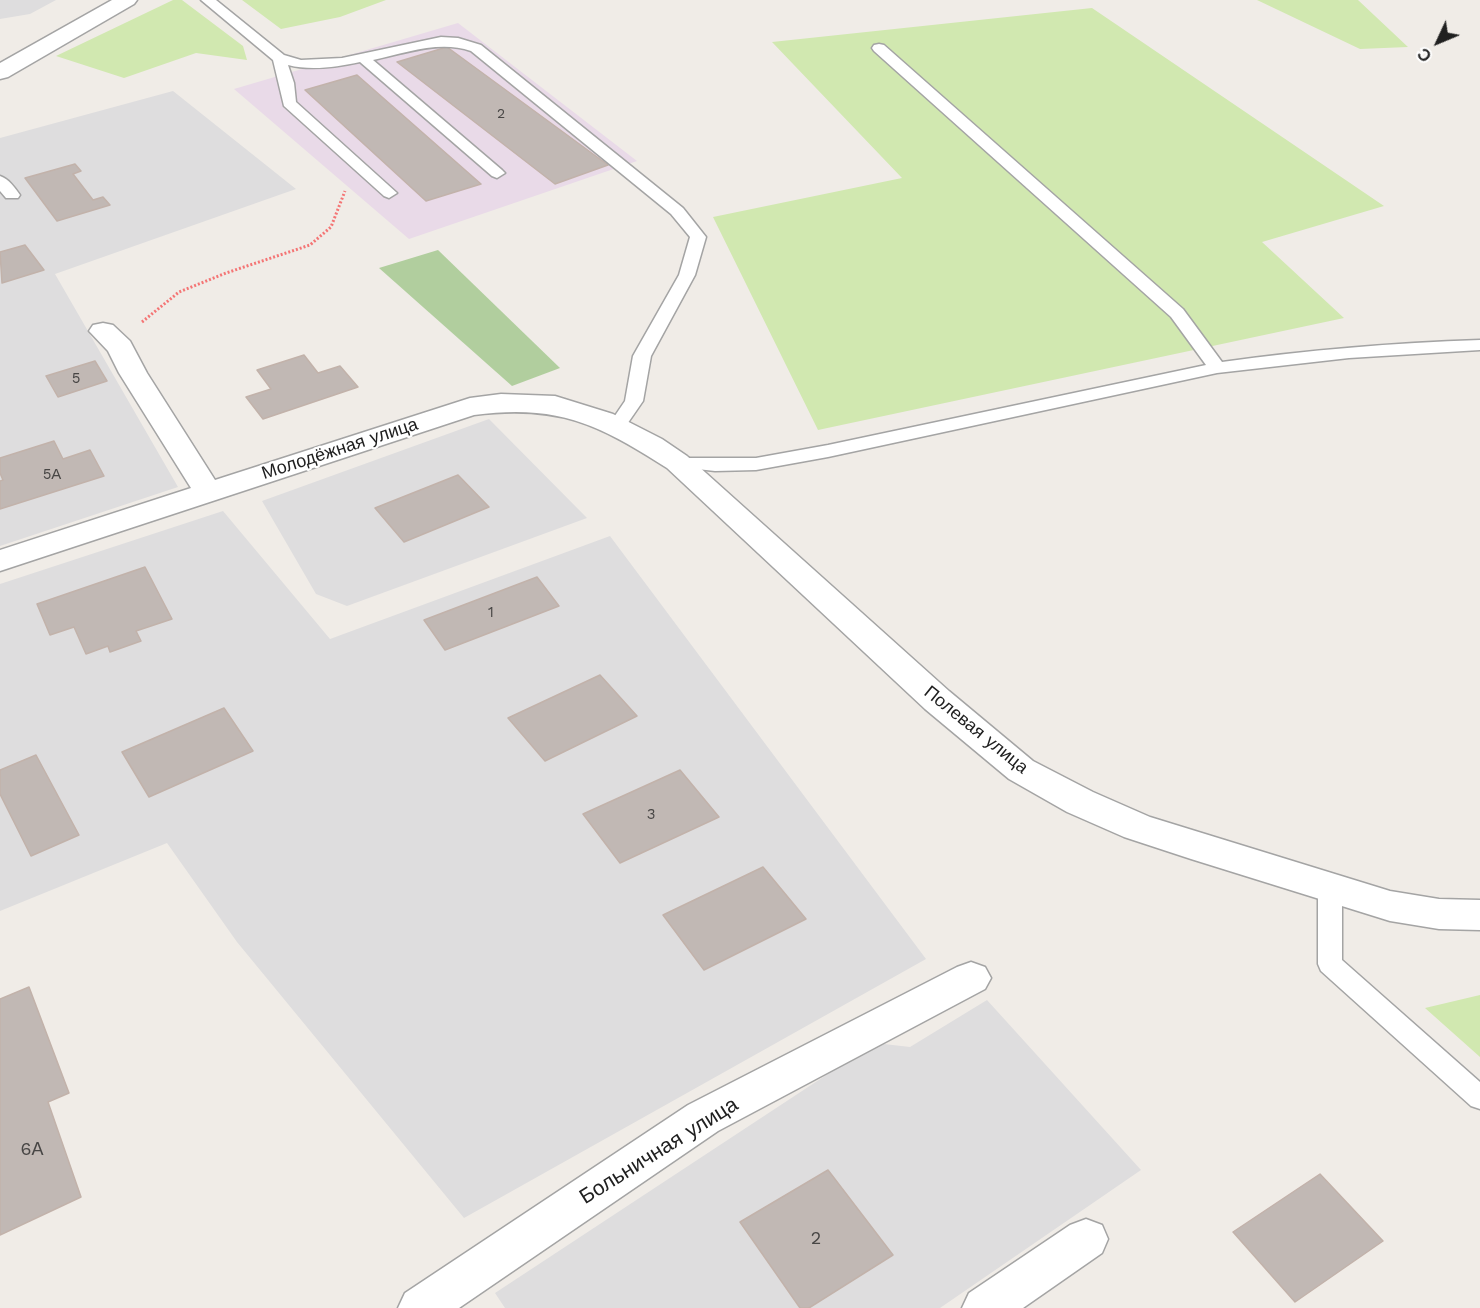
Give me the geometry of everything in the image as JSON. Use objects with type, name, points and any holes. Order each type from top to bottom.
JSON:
[{"type":"street","points":[[0,72],[127,0]]},
{"type":"street","points":[[112,339],[208,492]]},
{"type":"street","name":"Молодёжная улица","points":[[0,561],[470,407],[503,401],[539,402],[590,413],[640,437],[677,462]]},
{"type":"street","name":"Полевая улица","points":[[677,462],[937,700],[1021,770],[1080,802],[1137,827],[1330,888],[1390,906],[1440,914],[1480,915]]},
{"type":"street","name":"Больничная улица","points":[[421,1308],[703,1119],[971,978]]},
{"type":"street","points":[[985,1308],[1086,1239]]},
{"type":"lane","points":[[208,0],[279,58],[301,64],[342,62],[441,41],[458,42],[476,48],[677,211],[698,237],[687,275],[642,356],[634,401],[617,426]]},
{"type":"lane","points":[[879,48],[1177,313],[1217,368]]},
{"type":"lane","points":[[362,57],[497,173]]},
{"type":"lane","points":[[279,58],[288,83],[290,103],[389,193]]},
{"type":"lane","points":[[0,180],[12,195]]},
{"type":"lane","points":[[677,462],[715,465],[766,462],[1217,368],[1301,357],[1480,345]]},
{"type":"lane","points":[[1330,888],[1330,964],[1480,1098]]},
{"type":"path","points":[[112,339],[179,292],[226,273],[310,245],[331,226],[346,188],[363,170]]},
{"type":"shaded area","points":[[0,0],[56,0],[30,14],[0,19]]},
{"type":"shaded area","points":[[458,23],[637,161],[409,239],[234,89]]},
{"type":"shaded area","points":[[173,91],[296,189],[55,274],[178,487],[0,546],[0,138]]},
{"type":"shaded area","points":[[489,419],[587,518],[347,606],[316,594],[262,501]]},
{"type":"shaded area","points":[[223,511],[330,639],[610,536],[926,959],[464,1218],[237,942],[167,843],[0,911],[0,584]]},
{"type":"shaded area","points":[[987,1000],[1141,1170],[940,1308],[505,1308],[495,1293],[875,1043],[910,1047]]},
{"type":"green space","points":[[173,0],[182,0],[243,46],[247,60],[196,53],[124,78],[56,56]]},
{"type":"green space","points":[[242,0],[386,0],[340,17],[281,29]]},
{"type":"green space","points":[[1257,0],[1358,0],[1408,47],[1360,49]]},
{"type":"green space","points":[[1092,8],[1384,206],[1262,242],[1344,318],[818,430],[713,217],[902,178],[772,42]]},
{"type":"green space","points":[[438,250],[560,368],[512,386],[379,268]]},
{"type":"green space","points":[[1480,995],[1480,1057],[1425,1008]]},
{"type":"building","points":[[447,47],[608,165],[555,184],[397,62]]},
{"type":"building","points":[[357,75],[481,184],[426,201],[305,90]]},
{"type":"building","points":[[75,164],[81,171],[73,174],[93,200],[103,197],[110,205],[57,221],[25,178]]},
{"type":"building","points":[[25,245],[44,270],[2,283],[0,252]]},
{"type":"building","points":[[304,355],[318,373],[340,366],[358,387],[263,419],[246,397],[271,389],[257,370]]},
{"type":"building","points":[[95,361],[107,381],[58,397],[46,376]]},
{"type":"building","points":[[54,441],[63,459],[90,450],[104,476],[0,509],[0,481],[3,480],[0,473],[0,458]]},
{"type":"building","points":[[458,475],[489,507],[404,542],[375,508]]},
{"type":"building","points":[[145,567],[172,619],[136,631],[141,641],[110,652],[108,646],[86,654],[74,627],[50,635],[37,604]]},
{"type":"building","points":[[537,577],[559,606],[445,650],[424,620]]},
{"type":"building","points":[[600,675],[637,716],[545,761],[508,718]]},
{"type":"building","points":[[224,708],[253,751],[149,797],[122,752]]},
{"type":"building","points":[[36,755],[79,835],[31,856],[0,794],[0,770]]},
{"type":"building","points":[[680,770],[719,817],[620,863],[583,814]]},
{"type":"building","points":[[763,867],[806,919],[704,970],[663,915]]},
{"type":"building","points":[[29,987],[69,1093],[48,1102],[81,1197],[0,1235],[0,999]]},
{"type":"building","points":[[828,1170],[893,1255],[809,1308],[800,1308],[740,1222]]},
{"type":"building","points":[[1320,1174],[1383,1241],[1295,1302],[1233,1232]]}]
